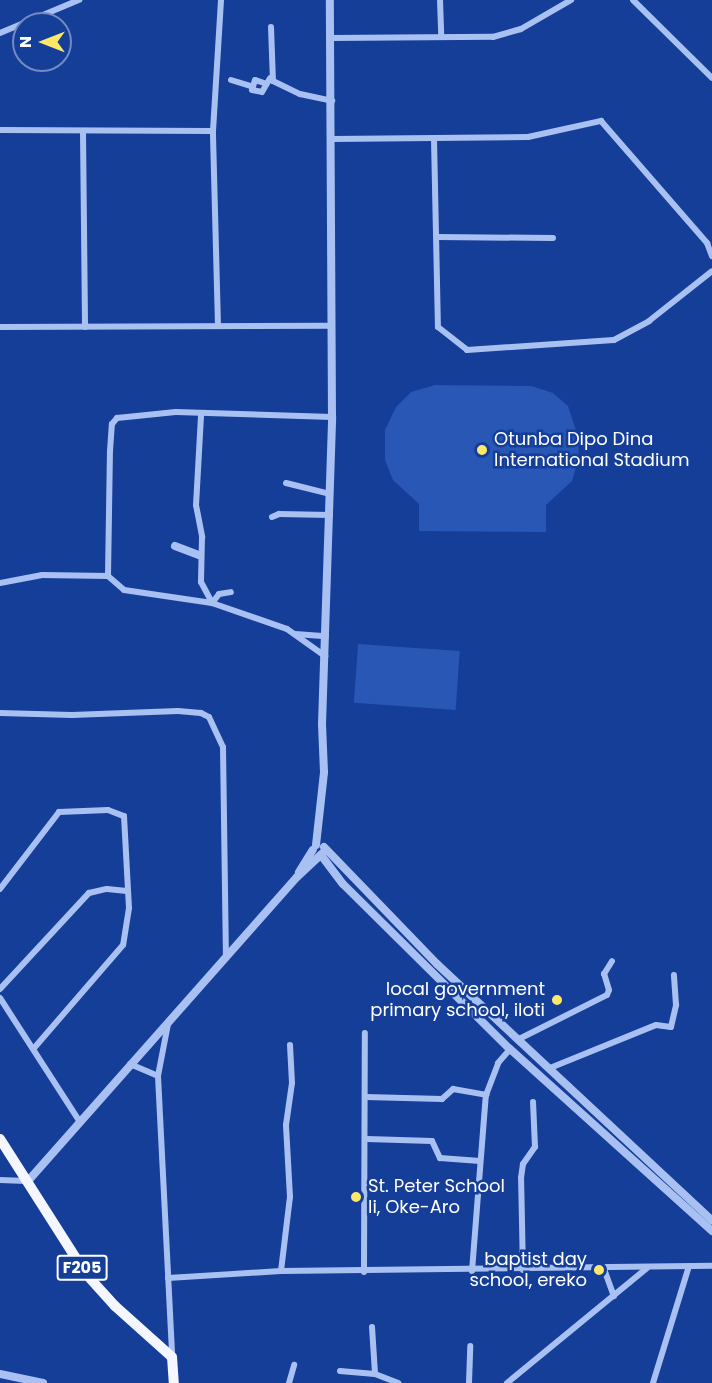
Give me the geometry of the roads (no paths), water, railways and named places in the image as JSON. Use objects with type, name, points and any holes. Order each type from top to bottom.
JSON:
[{"type":"main road","name":"F205","points":[[0,1139],[92,1281],[172,1357]]},
{"type":"main road","points":[[172,1357],[174,1383]]},
{"type":"street","points":[[0,33],[78,0]]},
{"type":"street","points":[[218,326],[213,131],[221,0]]},
{"type":"street","points":[[0,1180],[28,1180],[168,1024],[319,850],[324,771],[332,417],[330,0]]},
{"type":"street","points":[[440,0],[441,37]]},
{"type":"street","points":[[331,38],[441,37],[511,33],[571,0]]},
{"type":"street","points":[[633,0],[712,78]]},
{"type":"street","points":[[231,80],[251,86],[255,80],[264,83],[270,78],[272,27]]},
{"type":"street","points":[[270,78],[292,91],[332,100]]},
{"type":"street","points":[[332,139],[528,137],[601,121],[707,243],[712,256]]},
{"type":"street","points":[[0,130],[213,131]]},
{"type":"street","points":[[84,132],[85,327]]},
{"type":"street","points":[[434,139],[438,327],[467,350],[614,340],[650,321],[712,271]]},
{"type":"street","points":[[437,237],[554,238]]},
{"type":"street","points":[[0,327],[330,326]]},
{"type":"street","points":[[108,576],[112,424],[117,418],[176,412],[201,416],[253,413],[332,417]]},
{"type":"street","points":[[201,416],[196,505],[202,537],[199,555],[202,588],[212,603]]},
{"type":"street","points":[[286,483],[330,494]]},
{"type":"street","points":[[272,517],[279,514],[330,515]]},
{"type":"street","points":[[175,546],[199,555]]},
{"type":"street","points":[[0,583],[42,575],[108,576],[124,590],[212,603],[295,634],[325,656]]},
{"type":"street","points":[[212,603],[219,594],[231,592]]},
{"type":"street","points":[[295,634],[326,636]]},
{"type":"street","points":[[0,713],[72,715],[178,711],[209,717],[223,747],[226,958]]},
{"type":"street","points":[[0,889],[52,818],[70,809],[118,811],[124,816],[129,908],[123,945],[35,1047]]},
{"type":"street","points":[[319,850],[437,964],[712,1220]]},
{"type":"street","points":[[319,850],[343,884],[510,1049],[712,1230]]},
{"type":"street","points":[[0,989],[89,893],[107,889],[127,891]]},
{"type":"street","points":[[519,1040],[607,995],[609,990],[604,974],[612,961]]},
{"type":"street","points":[[550,1068],[656,1025],[671,1027],[676,1005],[674,975]]},
{"type":"street","points":[[0,998],[35,1047],[80,1122]]},
{"type":"street","points":[[168,1024],[158,1076],[172,1357]]},
{"type":"street","points":[[364,1272],[365,1033]]},
{"type":"street","points":[[281,1271],[290,1197],[286,1125],[291,1083],[290,1045]]},
{"type":"street","points":[[472,1271],[486,1095],[498,1063],[510,1049]]},
{"type":"street","points":[[130,1064],[158,1076]]},
{"type":"street","points":[[366,1097],[442,1099],[453,1089],[486,1095]]},
{"type":"street","points":[[523,1270],[521,1178],[523,1164],[535,1147],[533,1102]]},
{"type":"street","points":[[366,1139],[432,1141],[440,1158],[480,1161]]},
{"type":"street","points":[[653,1383],[689,1266]]},
{"type":"street","points":[[168,1278],[281,1271],[472,1271],[712,1266]]},
{"type":"street","points":[[507,1383],[647,1268]]},
{"type":"street","points":[[604,1269],[614,1296]]},
{"type":"street","points":[[372,1327],[375,1374]]},
{"type":"street","points":[[469,1383],[470,1346]]},
{"type":"street","points":[[289,1383],[294,1365]]},
{"type":"street","points":[[340,1371],[375,1374],[398,1383]]},
{"type":"street","points":[[0,1374],[43,1383]]},
{"type":"place","name":"Otunba Dipo Dina International Stadium","points":[[482,450]]},
{"type":"place","name":"local government primary school, iloti","points":[[557,1000]]},
{"type":"place","name":"St. Peter School Ii, Oke-Aro","points":[[356,1197]]},
{"type":"place","name":"baptist day school, ereko","points":[[599,1270]]}]
